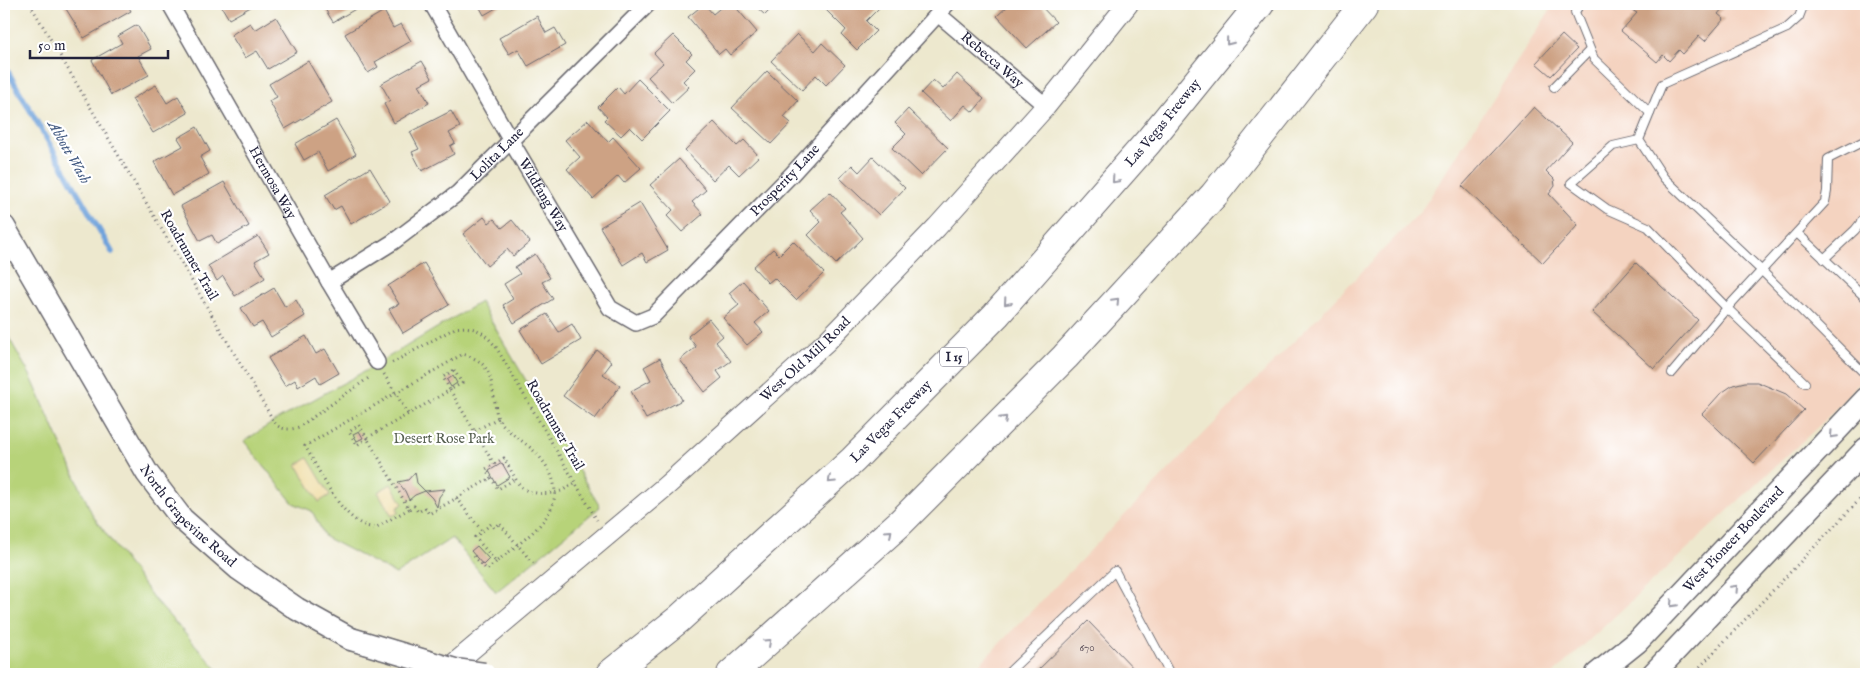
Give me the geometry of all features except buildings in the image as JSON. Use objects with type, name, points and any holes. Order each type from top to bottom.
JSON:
[{"type":"highway","name":"Las Vegas Freeway","points":[[610,674],[679,619],[853,460],[996,315],[1148,142],[1260,4]]},
{"type":"highway","points":[[731,674],[900,523],[1065,357],[1214,195],[1364,4]]},
{"type":"main road","name":"North Grapevine Road","points":[[4,227],[147,473],[182,518],[239,570],[297,609],[351,639],[455,670],[484,674]]},
{"type":"main road","name":"West Pioneer Boulevard","points":[[1597,674],[1637,642],[1866,399]]},
{"type":"main road","points":[[1653,674],[1866,449]]},
{"type":"street","name":"Hermosa Way","points":[[170,4],[328,282],[379,366]]},
{"type":"street","name":"Wildfang Way","points":[[432,4],[610,308]]},
{"type":"street","name":"Lolita Lane","points":[[328,282],[393,242],[450,198],[511,141],[648,4]]},
{"type":"street","name":"West Old Mill Road","points":[[442,674],[666,486],[827,341],[937,227],[1046,106],[1128,4]]},
{"type":"street","name":"Rebecca Way","points":[[943,9],[1046,106]]},
{"type":"street","name":"Prosperity Lane","points":[[610,308],[636,323],[653,316],[791,175],[943,9]]},
{"type":"lane","points":[[1580,4],[1575,12],[1594,59],[1650,113]]},
{"type":"lane","points":[[1639,140],[1662,84],[1787,28],[1799,17],[1804,4]]},
{"type":"lane","points":[[1554,87],[1590,50]]},
{"type":"lane","points":[[1639,140],[1664,178],[1762,271],[1866,375]]},
{"type":"lane","points":[[1639,140],[1612,146],[1571,183],[1607,209],[1648,227],[1727,308],[1805,383]]},
{"type":"lane","points":[[1672,372],[1727,308],[1825,202],[1828,159],[1866,140]]},
{"type":"lane","points":[[1824,259],[1855,230],[1866,216]]},
{"type":"lane","points":[[1796,233],[1866,298]]},
{"type":"lane","points":[[1008,672],[1115,571],[1170,674]]},
{"type":"path","name":"Roadrunner Trail","points":[[30,4],[276,425],[282,429],[291,430],[299,427],[365,379]]},
{"type":"path","name":"Roadrunner Trail","points":[[397,360],[455,328],[467,326],[487,336],[496,347],[606,536]]},
{"type":"path","points":[[474,556],[487,570],[548,516],[555,492],[551,475],[538,455],[498,418],[492,380],[486,367],[475,358],[463,354],[306,446],[336,498],[350,515],[364,526],[375,528],[414,506],[418,512],[425,508],[429,514],[491,478]]},
{"type":"path","points":[[379,366],[408,414]]},
{"type":"path","points":[[409,509],[367,438],[360,426],[349,432],[357,445],[367,438],[408,414],[450,390],[462,383],[454,370],[443,377],[450,390],[494,464]]},
{"type":"path","points":[[475,431],[498,418]]},
{"type":"path","points":[[515,479],[498,489],[486,469],[504,458],[522,489],[531,493],[561,491],[576,482]]},
{"type":"path","points":[[1693,674],[1866,493]]},
{"type":"path","points":[[456,498],[482,531]]},
{"type":"path","points":[[496,562],[475,537],[491,524],[494,528],[499,523],[533,563]]},
{"type":"shaded area","points":[[1554,4],[1866,4],[1866,376],[1823,422],[1553,674],[970,674],[1421,211]]},
{"type":"green space","name":"Desert Rose Park","points":[[480,302],[600,507],[496,592],[452,538],[396,574],[325,537],[312,511],[293,503],[244,441],[280,418],[365,371]]},
{"type":"green space","points":[[4,329],[30,375],[93,516],[154,599],[217,669],[224,674],[4,674]]},
{"type":"sand","points":[[308,458],[330,495],[319,502],[297,465]]},
{"type":"sand","points":[[391,484],[403,504],[397,508],[399,512],[392,516],[378,492]]},
{"type":"waterway","name":"Abbott Wash","points":[[4,65],[112,252]]}]
